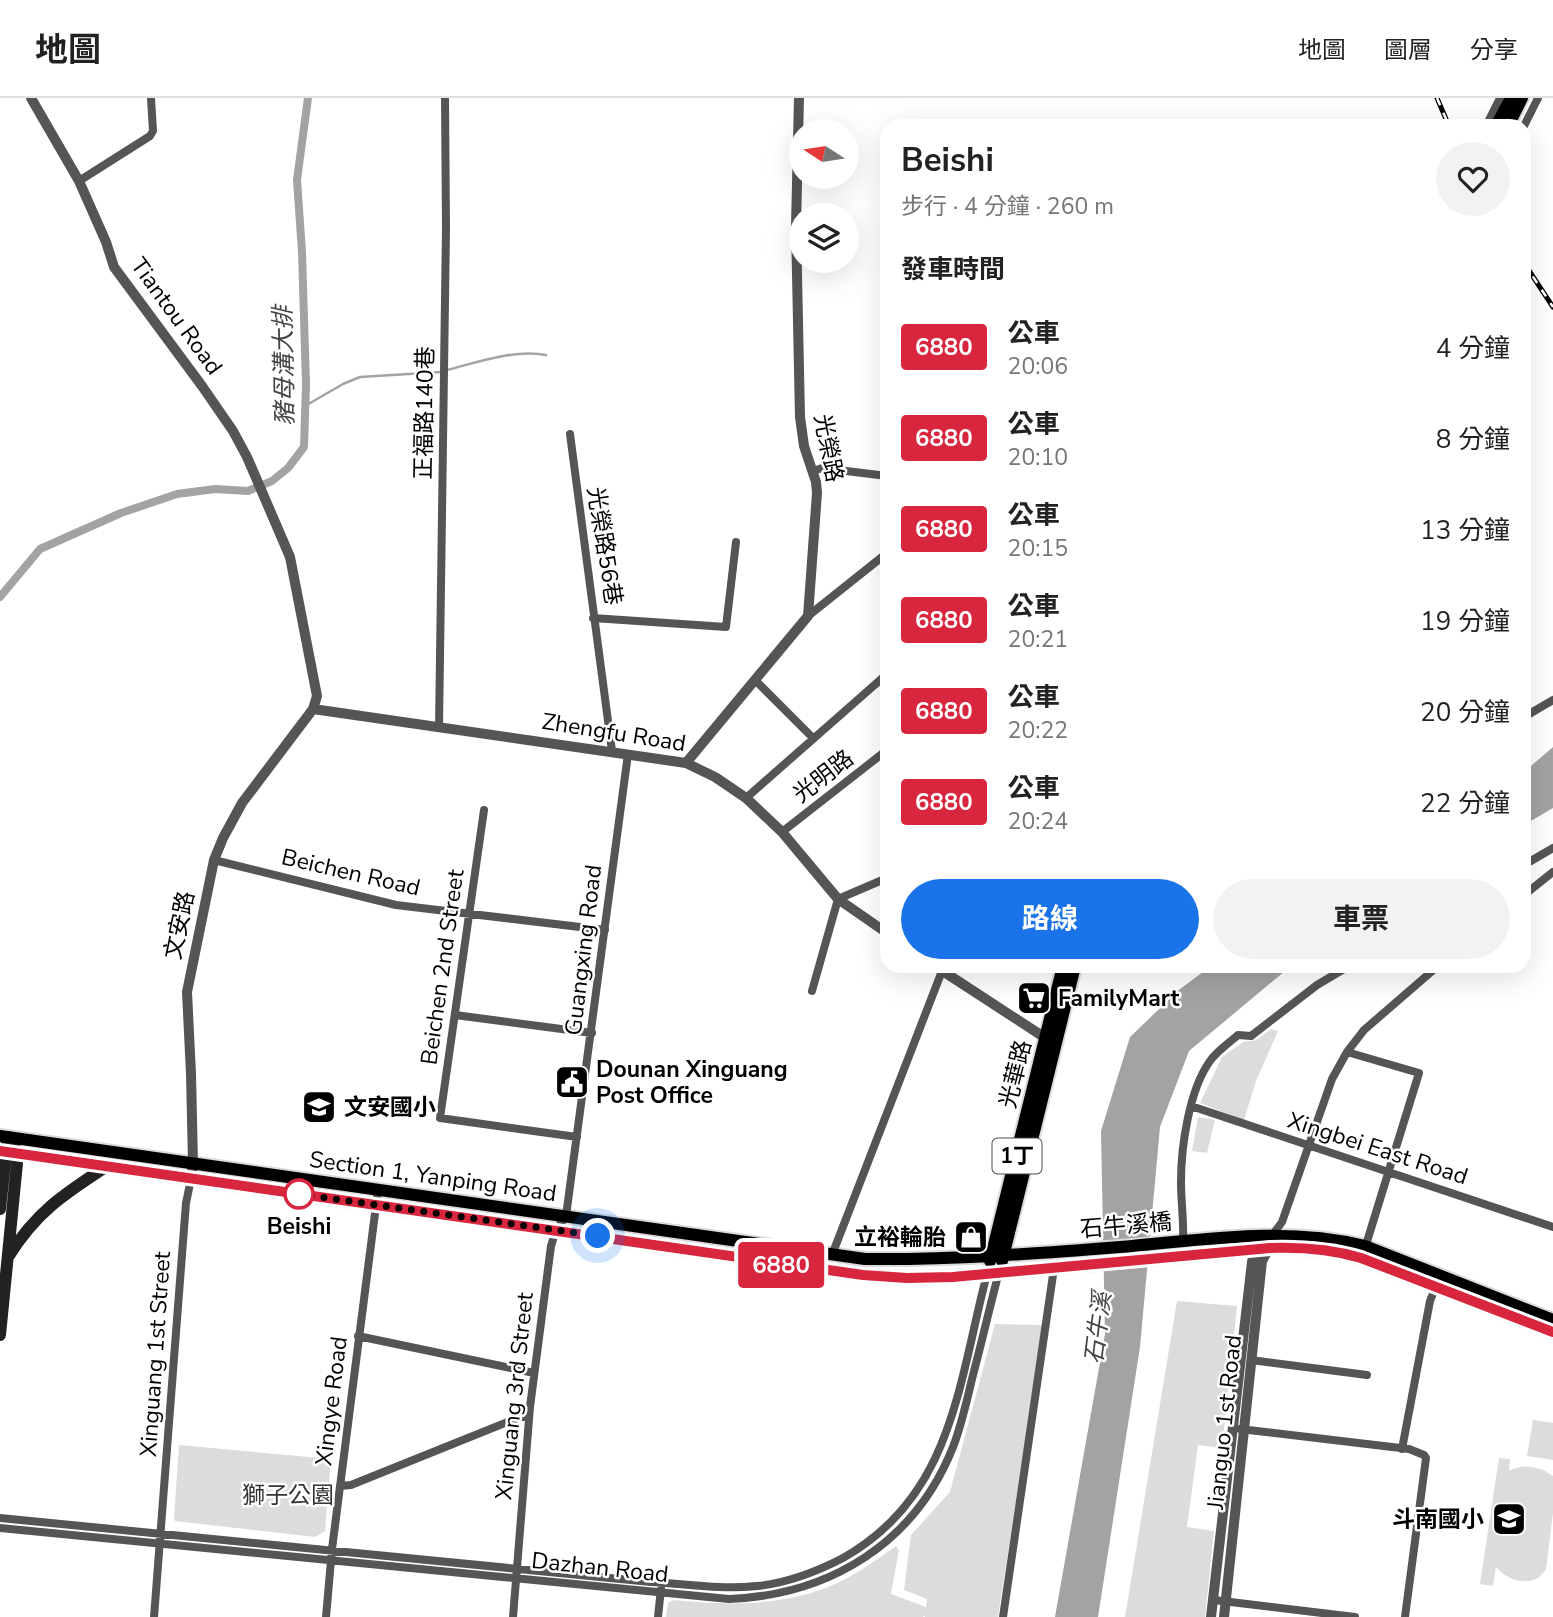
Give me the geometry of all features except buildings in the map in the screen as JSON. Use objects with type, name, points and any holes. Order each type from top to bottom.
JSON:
[{"type":"main road","points":[[1500,119],[1511,98]]},
{"type":"main road","points":[[1512,119],[1522,98]]},
{"type":"main road","name":"光華路","points":[[1051,1041],[1062,973]]},
{"type":"main road","name":"光華路","points":[[993,1273],[1051,1041],[1073,973]]},
{"type":"main road","points":[[0,1335],[6,1260],[8,1151],[4,1136]]},
{"type":"main road","name":"Section 1, Yanping Road","points":[[4,1136],[865,1259],[939,1260],[1069,1251]]},
{"type":"main road","points":[[0,1209],[8,1151]]},
{"type":"main road","name":"Section 1, Yanping Road","points":[[8,1151],[832,1272],[943,1278],[1069,1267]]},
{"type":"main road","points":[[6,1260],[24,1232],[46,1209],[107,1166]]},
{"type":"main road","points":[[663,1246],[665,1230]]},
{"type":"main road","name":"石牛溪橋","points":[[1069,1251],[1275,1235],[1336,1239],[1363,1252]]},
{"type":"main road","points":[[760,1262],[762,1244]]},
{"type":"main road","name":"石牛溪橋","points":[[1069,1267],[1270,1248],[1306,1247],[1363,1252]]},
{"type":"main road","points":[[1363,1252],[1553,1332]]},
{"type":"main road","points":[[1438,1282],[1553,1320]]},
{"type":"street","name":"Tiantou Road","points":[[31,98],[79,181],[114,267],[233,432],[257,480],[290,557],[317,696],[313,709]]},
{"type":"street","points":[[79,181],[150,136],[153,131],[151,98]]},
{"type":"street","name":"正福路140巷","points":[[439,728],[446,228],[445,98]]},
{"type":"street","name":"光榮路","points":[[799,98],[796,226],[800,417],[804,446],[813,471],[817,494],[808,616]]},
{"type":"street","points":[[1490,119],[1500,98]]},
{"type":"street","points":[[1528,119],[1538,98]]},
{"type":"street","name":"光榮路56巷","points":[[570,434],[593,618],[726,628],[736,542]]},
{"type":"street","points":[[813,471],[822,468],[880,475]]},
{"type":"street","points":[[687,763],[808,616],[880,558]]},
{"type":"street","points":[[593,618],[612,751]]},
{"type":"street","points":[[755,680],[813,738]]},
{"type":"street","points":[[746,798],[880,683]]},
{"type":"street","points":[[1531,713],[1553,700]]},
{"type":"street","name":"Zhengfu Road","points":[[313,709],[687,763],[715,777],[746,798],[782,832],[838,899],[880,928]]},
{"type":"street","name":"文安路","points":[[191,1179],[193,1164],[187,992],[214,860],[242,803],[313,709]]},
{"type":"street","name":"Guangxing Road","points":[[556,1230],[566,1216],[628,754]]},
{"type":"street","name":"光明路","points":[[782,832],[880,755]]},
{"type":"street","name":"Beichen 2nd Street","points":[[484,810],[440,1118],[577,1137]]},
{"type":"street","points":[[1531,861],[1553,848]]},
{"type":"street","name":"Beichen Road","points":[[214,860],[396,905],[604,930]]},
{"type":"street","points":[[1531,889],[1553,872]]},
{"type":"street","points":[[811,991],[838,899],[880,881]]},
{"type":"street","points":[[832,1255],[937,973]]},
{"type":"street","points":[[947,973],[1051,1041]]},
{"type":"street","points":[[1184,1241],[1181,1178],[1191,1105],[1210,1061],[1238,1035],[1251,1036],[1317,985],[1337,973]]},
{"type":"street","points":[[1255,1250],[1275,1235],[1282,1222],[1332,1079],[1347,1052],[1364,1030],[1430,973]]},
{"type":"street","points":[[455,1015],[592,1033]]},
{"type":"street","points":[[1347,1052],[1419,1073],[1363,1252]]},
{"type":"street","name":"Xingbei East Road","points":[[1191,1105],[1553,1227]]},
{"type":"street","name":"Xinguang 1st Street","points":[[153,1617],[186,1203],[191,1179]]},
{"type":"street","name":"Xingye Road","points":[[326,1617],[330,1560],[378,1189]]},
{"type":"street","name":"Xinguang 3rd Street","points":[[513,1617],[529,1417],[551,1246],[556,1230]]},
{"type":"street","name":"Jianguo 1st Road","points":[[1211,1617],[1238,1429],[1251,1360],[1262,1261],[1275,1235]]},
{"type":"street","name":"Jianguo 1st Road","points":[[1224,1617],[1255,1250]]},
{"type":"street","points":[[1003,1617],[1054,1268]]},
{"type":"street","name":"Dazhan Road","points":[[0,1518],[662,1582],[729,1587],[784,1582],[824,1568],[863,1547],[892,1521],[923,1484],[946,1433],[993,1273]]},
{"type":"street","name":"Dazhan Road","points":[[0,1528],[729,1599],[778,1594],[816,1584],[868,1557],[897,1532],[926,1497],[953,1448],[993,1273]]},
{"type":"street","points":[[1402,1449],[1430,1301],[1438,1282]]},
{"type":"street","points":[[358,1336],[534,1373]]},
{"type":"street","points":[[1251,1360],[1367,1375]]},
{"type":"street","points":[[340,1486],[351,1485],[520,1417],[529,1417]]},
{"type":"street","points":[[1238,1429],[1422,1452],[1426,1458],[1405,1617]]},
{"type":"street","points":[[658,1617],[662,1582]]},
{"type":"street","points":[[1214,1600],[1354,1617]]},
{"type":"green space","points":[[1271,1029],[1278,1031],[1256,1081],[1244,1120],[1200,1103],[1222,1057],[1243,1042],[1256,1040]]},
{"type":"green space","points":[[1198,1117],[1215,1120],[1207,1153],[1192,1151]]},
{"type":"green space","points":[[1177,1301],[1237,1306],[1222,1448],[1198,1445],[1187,1527],[1214,1531],[1205,1617],[1125,1617]]},
{"type":"green space","points":[[995,1324],[1043,1325],[998,1617],[666,1617],[668,1603],[673,1600],[742,1603],[808,1594],[851,1576],[896,1546],[899,1550],[891,1594],[926,1607],[927,1599],[904,1590],[911,1535],[950,1492]]},
{"type":"green space","points":[[1533,1420],[1553,1423],[1553,1460],[1527,1456]]},
{"type":"green space","name":"獅子公園","points":[[179,1445],[331,1459],[325,1531],[315,1537],[175,1521]]},
{"type":"green space","points":[[1499,1458],[1510,1459],[1509,1471],[1531,1467],[1553,1476],[1553,1513],[1546,1569],[1535,1579],[1521,1581],[1507,1576],[1496,1567],[1493,1586],[1480,1584]]},
{"type":"shaded area","points":[[1553,747],[1553,808],[1531,821],[1531,766]]},
{"type":"shaded area","points":[[1202,973],[1283,973],[1189,1051],[1160,1127],[1140,1347],[1098,1617],[1055,1617],[1105,1334],[1101,1131],[1130,1037],[1180,989]]},
{"type":"waterway","name":"豬母溝大排","points":[[0,597],[40,549],[121,513],[177,494],[215,489],[248,491],[272,481],[288,468],[304,447],[306,384],[297,180],[308,98]]},
{"type":"waterway","points":[[447,370],[509,355],[546,355]]},
{"type":"waterway","points":[[305,406],[360,377],[441,372]]},
{"type":"railway","points":[[1437,98],[1446,119]]},
{"type":"railway","points":[[1531,274],[1553,307]]},
{"type":"bus line","name":"6880","points":[[0,1151],[863,1275],[953,1277],[1306,1247],[1361,1258],[1553,1332]]},
{"type":"place","name":"FamilyMart","points":[[1034,998]]},
{"type":"place","name":"Dounan Xinguang Post Office","points":[[572,1082]]},
{"type":"place","name":"文安國小","points":[[319,1107]]},
{"type":"place","name":"Beishi","points":[[299,1194]]},
{"type":"place","name":"立裕輪胎","points":[[971,1237]]},
{"type":"place","name":"斗南國小","points":[[1509,1519]]},
{"type":"route","points":[[299,1194],[598,1236]]},
{"type":"water label","name":"石牛溪","points":[[1098,1328]]}]
